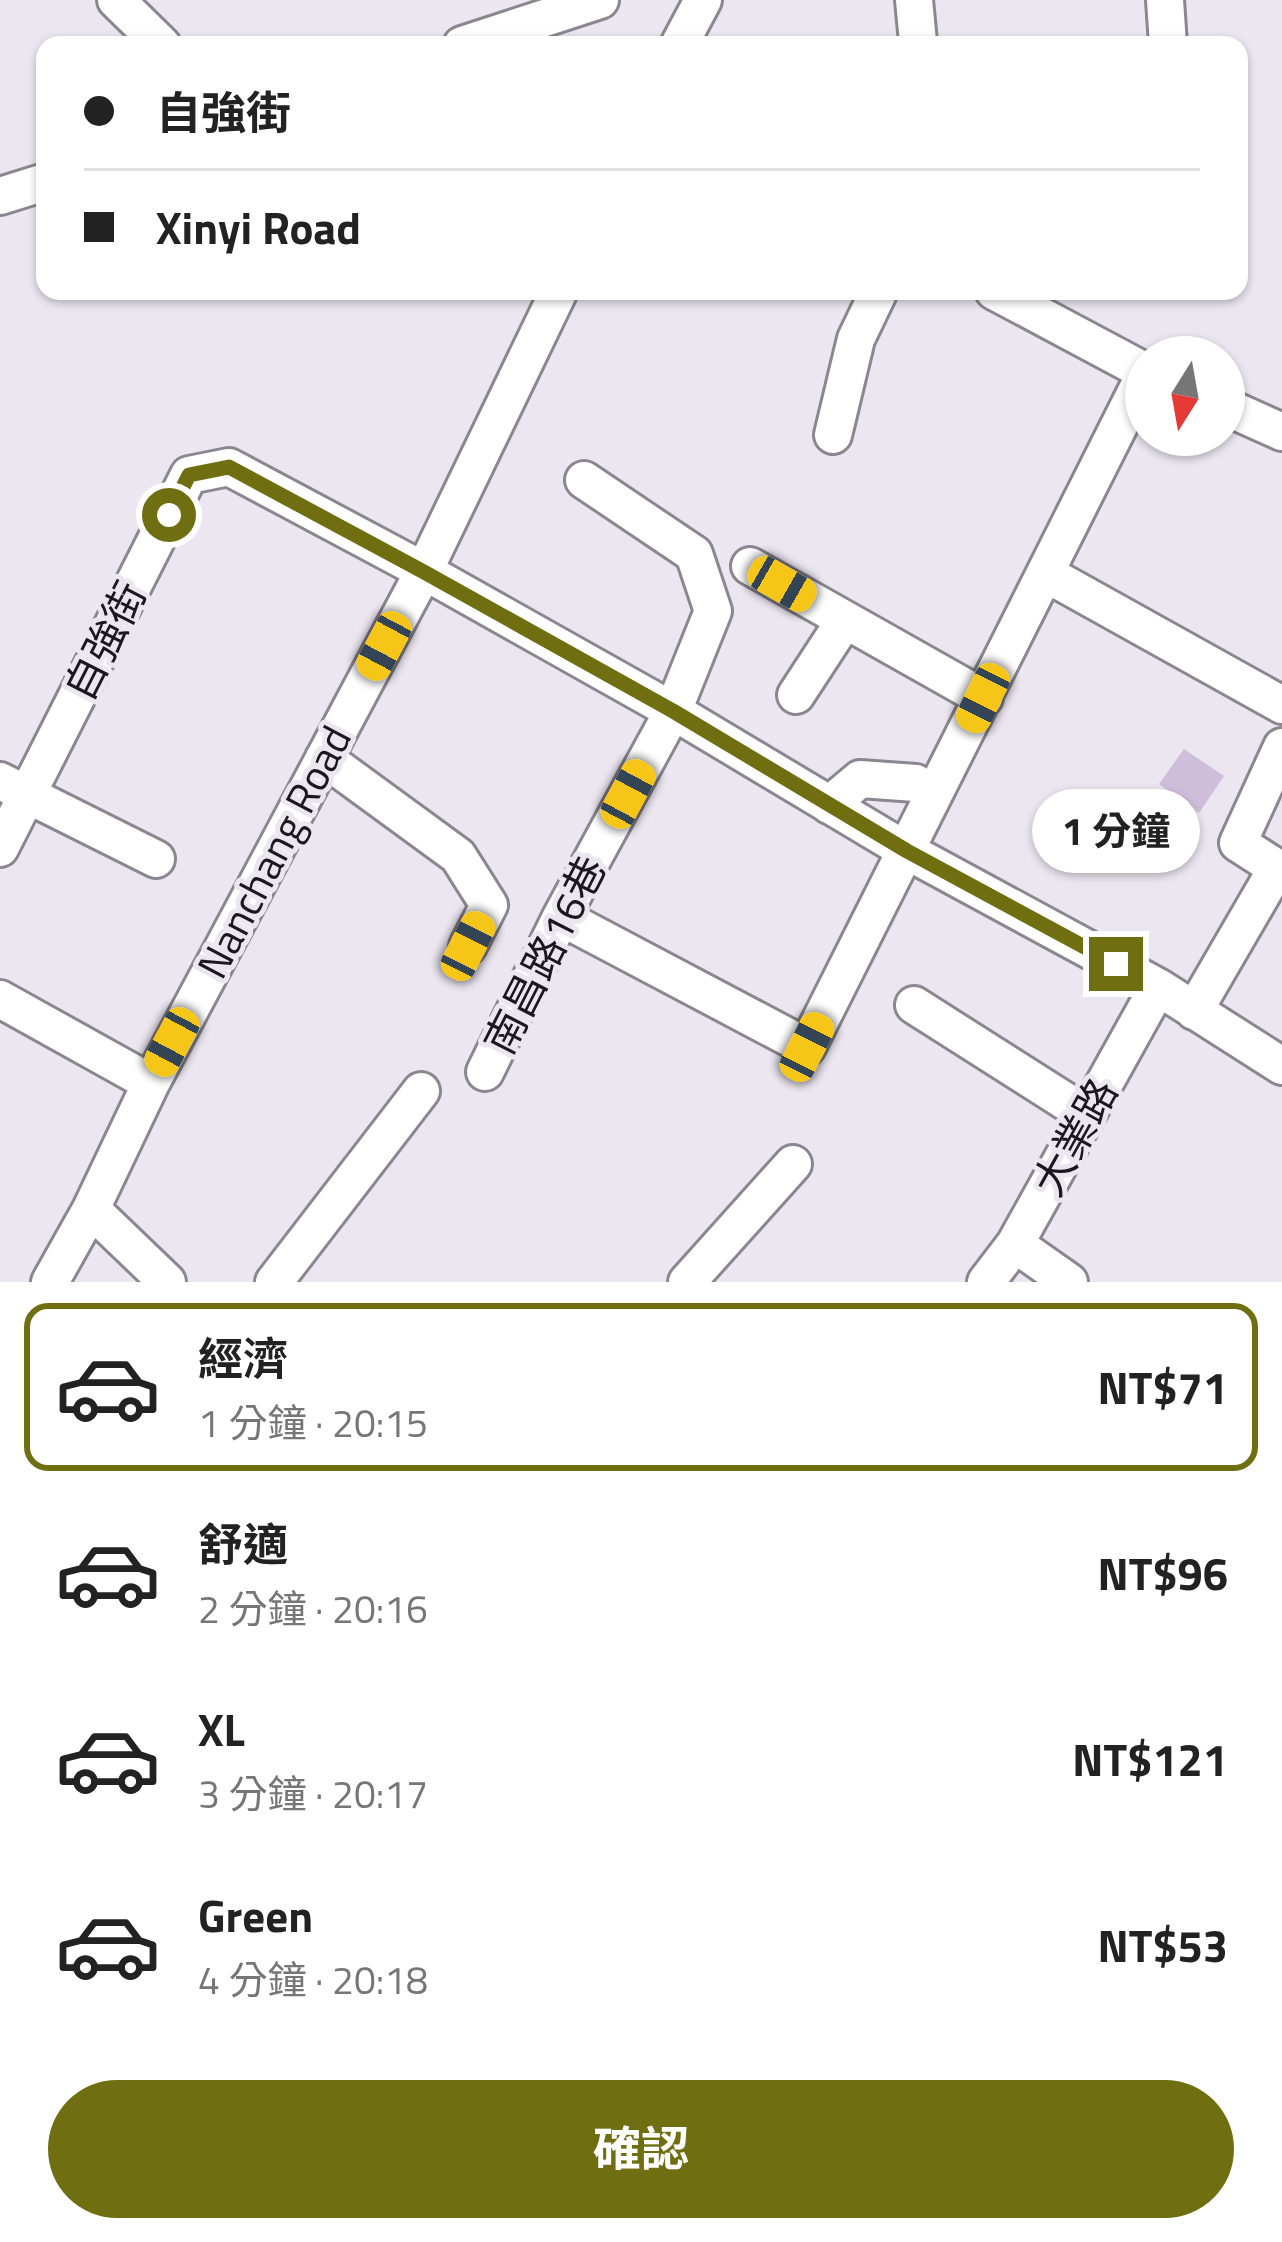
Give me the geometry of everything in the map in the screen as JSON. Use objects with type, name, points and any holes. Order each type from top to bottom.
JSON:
[{"type":"street","points":[[116,0],[153,36]]},
{"type":"street","points":[[685,36],[703,0]]},
{"type":"street","points":[[914,0],[917,36]]},
{"type":"street","points":[[1165,0],[1167,36]]},
{"type":"street","points":[[489,36],[589,2]]},
{"type":"street","points":[[0,196],[36,185]]},
{"type":"street","name":"Nanchang Road","points":[[50,1282],[424,572],[555,300]]},
{"type":"street","points":[[833,435],[856,339],[875,300]]},
{"type":"street","points":[[1011,300],[1125,361]]},
{"type":"street","points":[[561,917],[807,1047],[1125,414]]},
{"type":"street","points":[[1245,415],[1282,432]]},
{"type":"street","name":"自強街","points":[[0,848],[14,788],[189,475],[229,467],[424,572]]},
{"type":"street","name":"南昌路16巷","points":[[485,1072],[561,917],[673,711],[713,611],[694,554],[584,480]]},
{"type":"street","points":[[750,566],[983,698]]},
{"type":"street","points":[[424,572],[673,711],[907,851],[1158,987],[1282,1066]]},
{"type":"street","points":[[1045,573],[1282,705]]},
{"type":"street","points":[[796,695],[845,620]]},
{"type":"street","points":[[1194,1011],[1277,868],[1238,843],[1282,747]]},
{"type":"street","points":[[324,758],[458,856],[489,905],[468,946]]},
{"type":"street","points":[[829,805],[860,779],[916,782]]},
{"type":"street","points":[[14,788],[156,859]]},
{"type":"street","name":"大業路","points":[[986,1282],[1015,1244],[1158,987]]},
{"type":"street","points":[[0,999],[151,1083]]},
{"type":"street","points":[[914,1005],[1087,1115]]},
{"type":"street","points":[[274,1282],[421,1091]]},
{"type":"street","points":[[687,1282],[794,1164]]},
{"type":"street","points":[[91,1209],[167,1282]]},
{"type":"street","points":[[1015,1244],[1069,1282]]},
{"type":"building","points":[[1184,749],[1224,776],[1199,813],[1159,784]]},
{"type":"route","points":[[169,515],[189,475],[229,467],[673,711],[907,851],[1116,964]]}]
